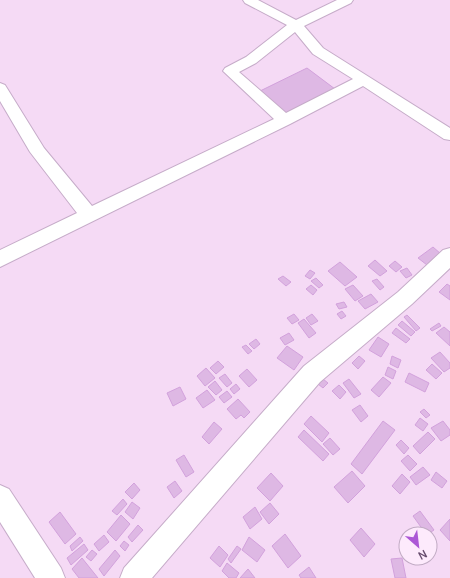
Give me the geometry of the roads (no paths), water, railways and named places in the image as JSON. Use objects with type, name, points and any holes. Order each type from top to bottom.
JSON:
[{"type":"street","points":[[249,0],[296,25],[318,51],[450,135]]},
{"type":"street","points":[[285,120],[230,71],[251,60],[296,25],[347,0]]},
{"type":"street","points":[[0,259],[285,120],[363,80]]},
{"type":"street","points":[[0,88],[38,152],[89,216]]},
{"type":"street","points":[[134,578],[312,374],[405,298],[450,256]]},
{"type":"street","points":[[0,498],[52,578]]}]
